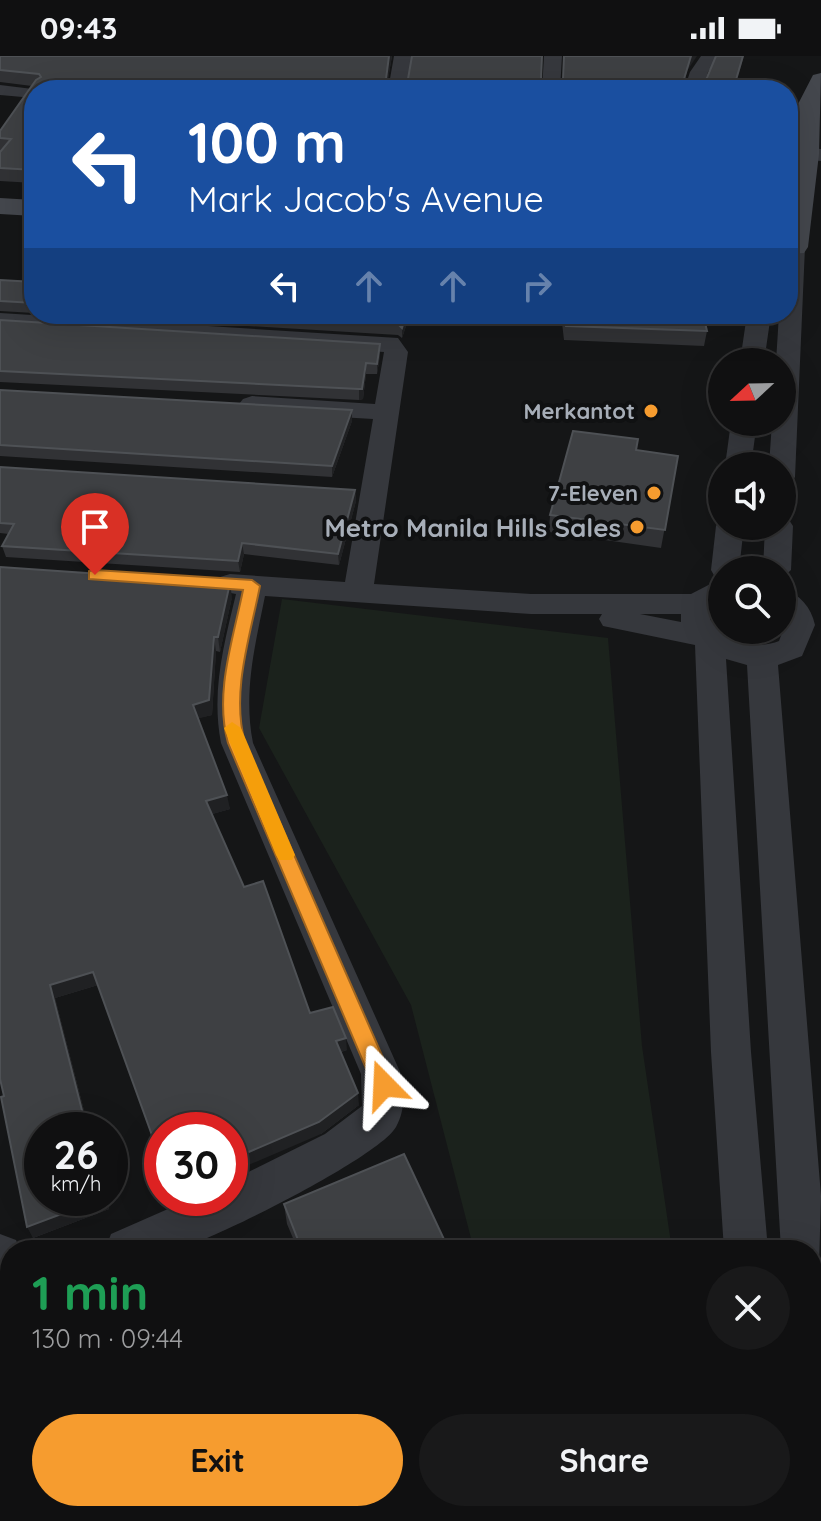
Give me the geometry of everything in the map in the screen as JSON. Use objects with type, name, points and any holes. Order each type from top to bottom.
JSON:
[{"type":"street","points":[[399,80],[403,56]]},
{"type":"street","points":[[552,80],[553,56]]},
{"type":"street","points":[[696,80],[710,56]]},
{"type":"street","points":[[798,283],[808,108],[821,80]]},
{"type":"street","points":[[0,90],[24,92]]},
{"type":"street","points":[[0,206],[24,207]]},
{"type":"street","points":[[0,320],[24,321]]},
{"type":"street","points":[[73,324],[384,341],[395,347],[358,592]]},
{"type":"street","points":[[754,348],[758,324]]},
{"type":"street","points":[[784,452],[795,324]]},
{"type":"street","points":[[231,403],[385,412]]},
{"type":"street","points":[[342,489],[373,491]]},
{"type":"street","points":[[205,582],[531,604],[708,596]]},
{"type":"street","points":[[149,1240],[311,1165],[370,1128],[380,1116],[383,1099],[381,1074],[237,743],[230,719],[231,691],[252,586]]},
{"type":"street","points":[[708,599],[695,617],[707,638],[745,1240]]},
{"type":"street","points":[[531,604],[707,638],[725,650],[791,650]]},
{"type":"street","points":[[800,610],[799,637],[791,650],[803,1240]]},
{"type":"shaded area","points":[[282,599],[608,638],[642,1046],[671,1240],[471,1240],[411,1005],[259,728]]},
{"type":"building","points":[[0,56],[389,56],[386,79],[408,79],[412,56],[542,56],[541,79],[563,79],[564,56],[691,56],[684,79],[706,80],[36,80],[41,77],[39,74],[0,70]]},
{"type":"building","points":[[716,56],[743,56],[736,80],[706,80]]},
{"type":"building","points":[[24,97],[24,169],[0,168],[0,152],[11,139],[0,138],[0,131]]},
{"type":"building","points":[[0,280],[24,281],[24,302],[0,301]]},
{"type":"building","points":[[0,320],[24,322],[24,324],[380,344],[377,364],[366,363],[362,389],[0,371]]},
{"type":"building","points":[[705,324],[707,331],[566,326]]},
{"type":"building","points":[[0,390],[352,410],[332,466],[0,445]]},
{"type":"building","points":[[573,431],[638,439],[636,450],[678,456],[665,530],[550,515]]},
{"type":"building","points":[[0,467],[355,490],[338,554],[242,543],[238,561],[2,546],[14,524],[0,523]]},
{"type":"building","points":[[0,567],[230,583],[218,637],[214,637],[209,700],[193,705],[227,795],[206,801],[244,887],[263,881],[310,1013],[333,1007],[346,1038],[336,1041],[358,1093],[319,1122],[248,1152],[248,1112],[144,1113],[93,972],[50,985],[82,1112],[24,1112],[24,1212],[0,1079]]},
{"type":"building","points":[[404,1154],[444,1240],[298,1240],[284,1204]]},
{"type":"building","points":[[25,1216],[56,1216],[27,1227]]},
{"type":"slow traffic","points":[[232,728],[286,855]]},
{"type":"place","name":"Merkantot","points":[[651,411]]},
{"type":"place","name":"7-Eleven","points":[[654,493]]},
{"type":"place","name":"Metro Manila Hills Sales","points":[[637,527]]},
{"type":"route","points":[[95,575],[252,586],[231,691],[230,719],[237,743],[384,1085]]}]
